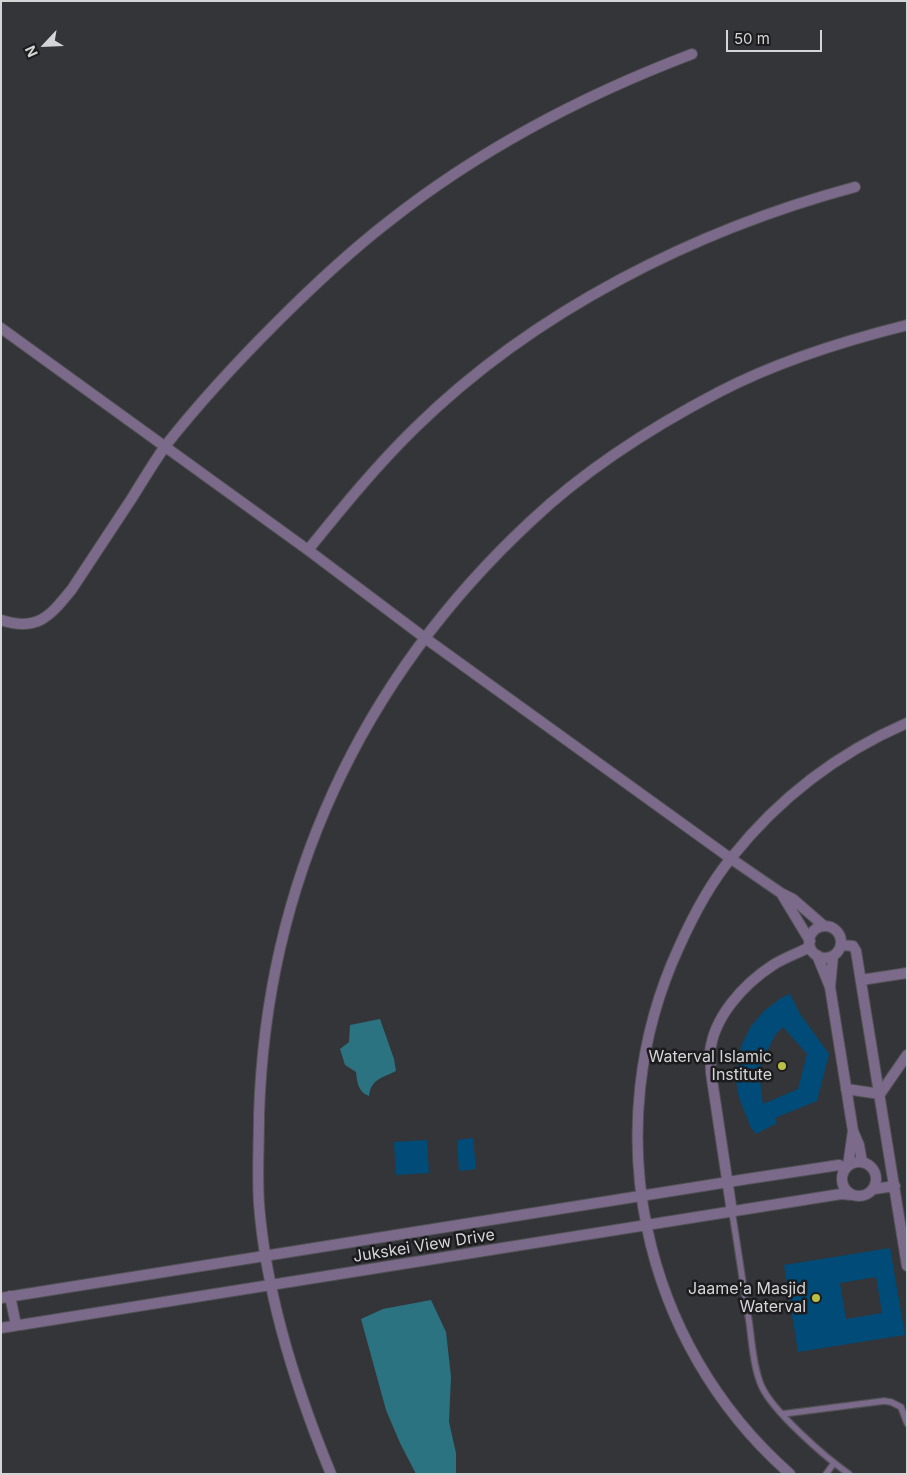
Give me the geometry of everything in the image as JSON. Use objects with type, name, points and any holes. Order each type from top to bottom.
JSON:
[{"type":"street","points":[[1,620],[25,625],[40,621],[54,610],[72,589],[166,446],[225,376],[287,312],[352,252],[410,205],[515,137],[646,72],[692,54]]},
{"type":"street","points":[[308,550],[355,492],[415,428],[483,369],[536,332],[620,279],[667,256],[804,201],[855,187]]},
{"type":"street","points":[[331,1474],[310,1422],[270,1285],[259,1203],[261,1071],[266,1025],[280,943],[312,841],[335,787],[362,734],[392,684],[425,638],[469,584],[532,520],[576,483],[644,434],[723,390],[816,351],[907,325]]},
{"type":"street","points":[[1,328],[166,446],[425,638],[730,858],[793,899],[824,926]]},
{"type":"street","points":[[790,1474],[766,1453],[720,1398],[684,1337],[668,1300],[645,1226],[641,1197],[637,1121],[644,1056],[661,992],[688,929],[701,904],[730,858],[789,796],[820,771],[871,740],[907,723]]},
{"type":"street","points":[[781,892],[817,955],[830,988],[853,1131],[866,1164],[877,1177],[874,1189]]},
{"type":"street","points":[[732,1212],[711,1073],[710,1052],[714,1036],[721,1021],[745,986],[775,964],[810,944],[814,931],[824,926],[830,926],[838,933],[841,945],[833,956],[822,957],[817,955]]},
{"type":"street","points":[[841,945],[853,946],[856,951],[906,1262]]},
{"type":"street","points":[[830,988],[833,956]]},
{"type":"street","points":[[861,980],[907,973]]},
{"type":"street","points":[[880,1094],[907,1056]]},
{"type":"street","points":[[846,1089],[880,1094]]},
{"type":"street","points":[[853,1131],[847,1167],[842,1179],[845,1189],[852,1196],[857,1197],[867,1195],[874,1189],[895,1186]]},
{"type":"street","points":[[847,1167],[857,1162],[866,1164],[891,1161]]},
{"type":"street","name":"Jukskei View Drive","points":[[6,1297],[839,1165],[847,1167]]},
{"type":"street","name":"Jukskei View Drive","points":[[1,1328],[841,1194],[852,1196]]},
{"type":"street","points":[[6,1297],[16,1325]]},
{"type":"lane","points":[[732,1212],[757,1372],[762,1386],[770,1401],[782,1414],[834,1463],[849,1474]]},
{"type":"lane","points":[[782,1414],[892,1402],[901,1407],[907,1423]]},
{"type":"lane","points":[[826,1474],[834,1463]]},
{"type":"water","points":[[380,1019],[394,1059],[396,1071],[375,1082],[369,1096],[360,1089],[356,1072],[345,1065],[340,1049],[349,1042],[350,1025]]},
{"type":"water","points":[[431,1300],[446,1332],[451,1377],[449,1422],[456,1453],[456,1474],[416,1474],[386,1410],[361,1319],[383,1309]]},
{"type":"building","name":"Waterval Islamic Institute","points":[[790,994],[800,1014],[829,1054],[817,1101],[775,1118],[777,1123],[756,1134],[751,1128],[739,1098],[736,1081],[741,1046],[751,1026],[764,1011],[781,998]],"holes":[[[783,1027],[807,1054],[798,1089],[763,1104],[760,1080],[762,1062],[775,1035]]]},
{"type":"building","points":[[473,1138],[476,1169],[459,1171],[457,1140]]},
{"type":"building","points":[[427,1140],[429,1173],[396,1175],[394,1142]]},
{"type":"building","name":"Jaame'a Masjid Waterval","points":[[890,1248],[905,1335],[798,1352],[784,1265]],"holes":[[[876,1277],[882,1313],[846,1319],[840,1283]]]},
{"type":"place","name":"Waterval Islamic Institute","points":[[782,1066]]},
{"type":"place","name":"Jaame'a Masjid Waterval","points":[[816,1298]]}]
